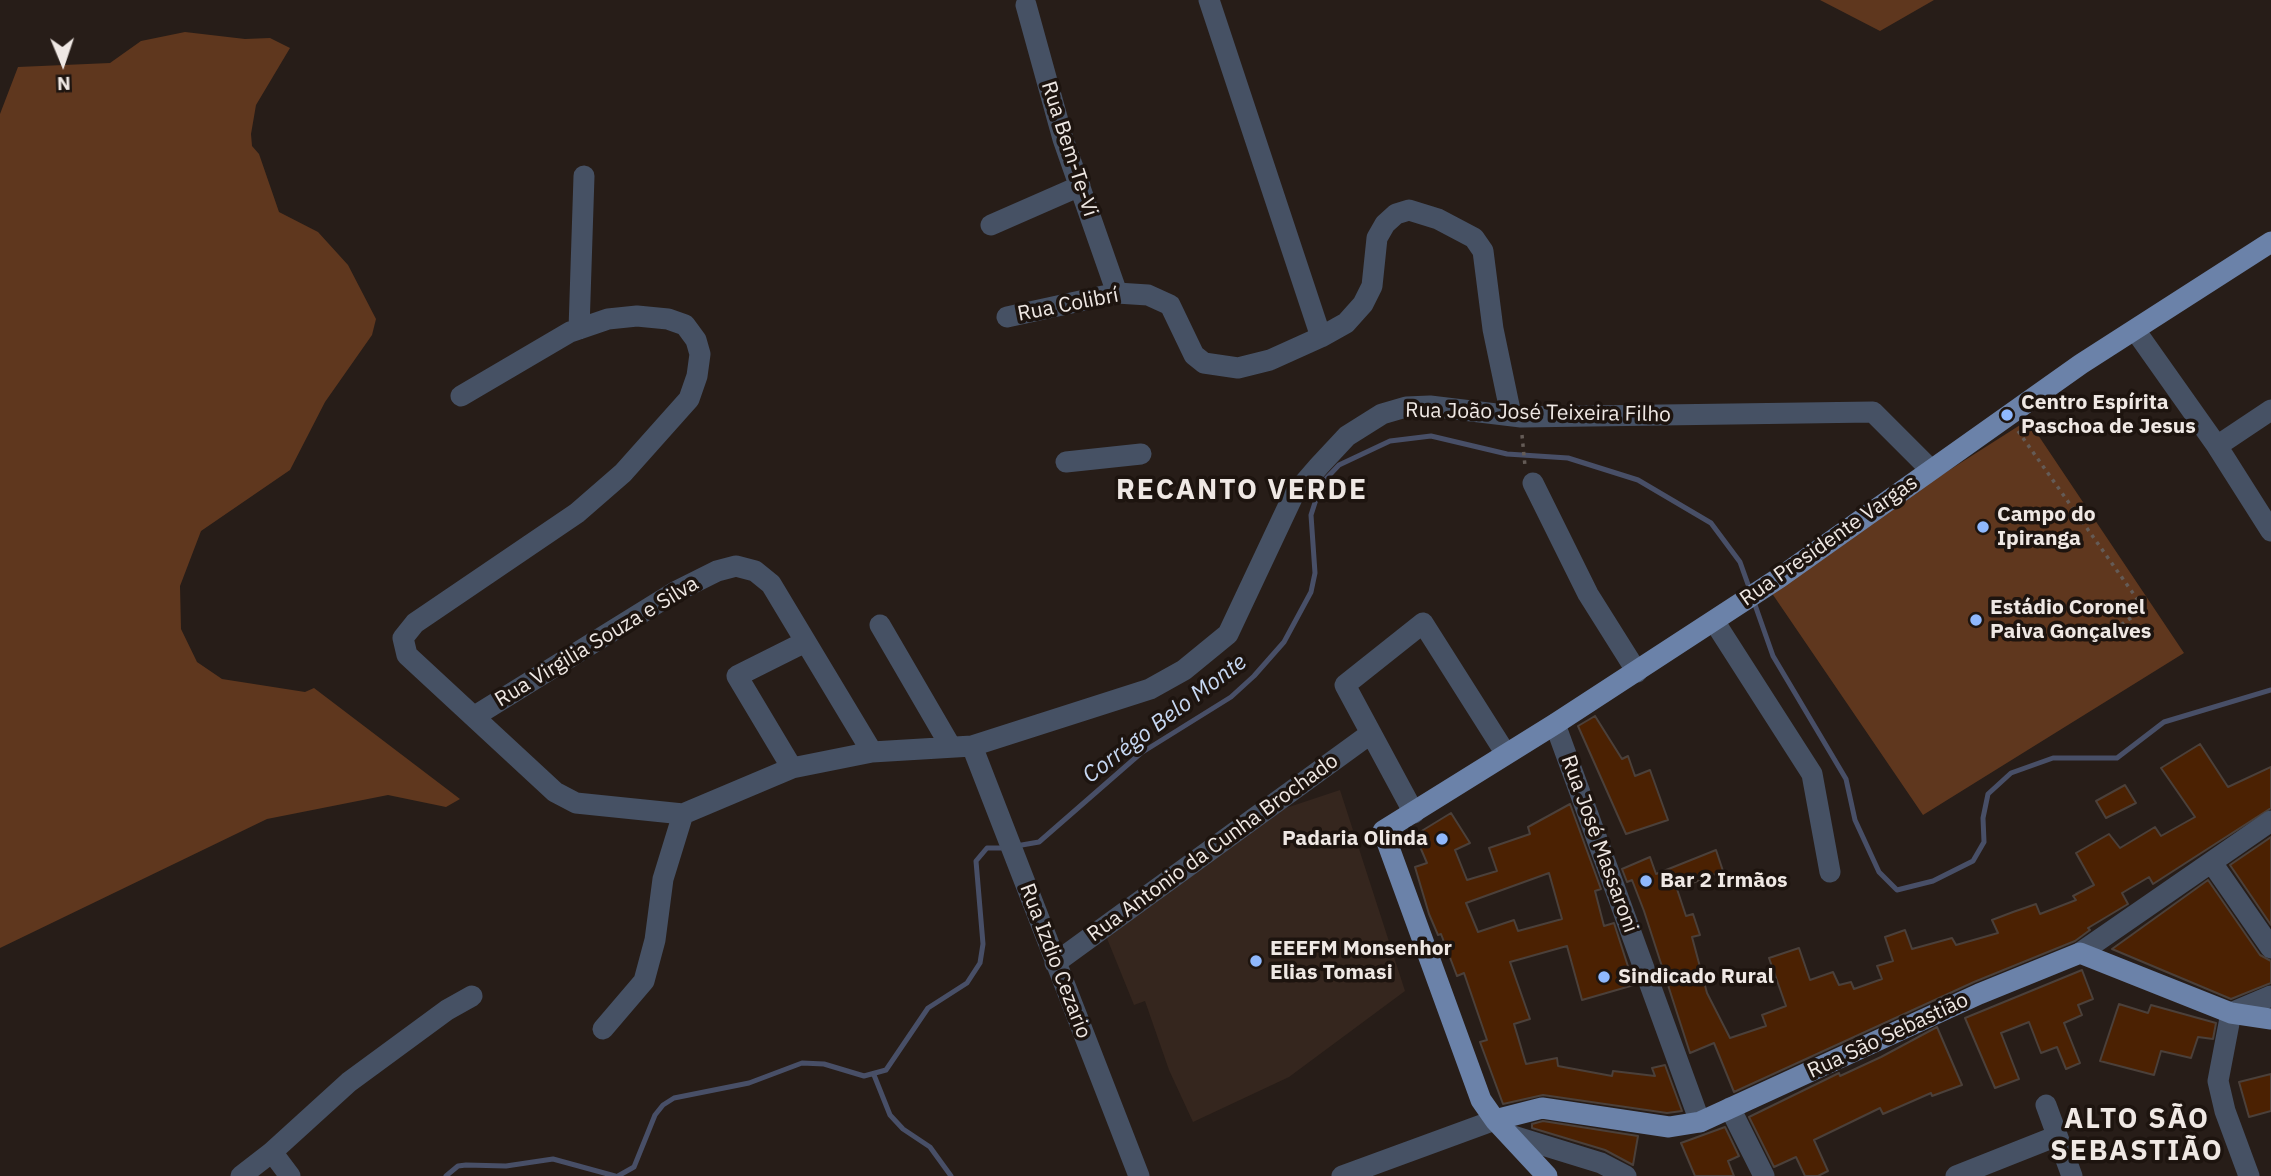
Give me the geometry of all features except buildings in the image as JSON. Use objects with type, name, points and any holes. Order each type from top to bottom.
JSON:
[{"type":"main road","name":"Rua Presidente Vargas","points":[[1502,1127],[1481,1100],[1382,831],[1637,672],[1779,578],[2007,415],[2271,242]]},
{"type":"main road","name":"Rua São Sebastião","points":[[1502,1127],[1542,1108],[1669,1127],[1700,1122],[1979,994],[2080,953]]},
{"type":"main road","points":[[2080,953],[2231,1013],[2271,1019]]},
{"type":"main road","points":[[1502,1127],[1547,1176]]},
{"type":"street","points":[[1209,0],[1321,337],[1346,323],[1363,304],[1372,286],[1377,238],[1385,224],[1396,214],[1409,210],[1438,219],[1474,238],[1483,251],[1493,329],[1511,415]]},
{"type":"street","name":"Rua Bem-Te-Vi","points":[[1026,5],[1063,139],[1117,292]]},
{"type":"street","points":[[461,396],[579,329],[584,176]]},
{"type":"street","points":[[991,225],[1080,186]]},
{"type":"street","name":"Rua Colibrí","points":[[1007,317],[1117,292],[1148,295],[1170,305],[1194,355],[1204,363],[1217,367],[1238,368],[1270,360],[1321,337]]},
{"type":"street","name":"Rua João José Teixeira Filho","points":[[579,329],[608,319],[637,316],[668,319],[685,326],[696,340],[700,354],[697,376],[689,399],[623,473],[577,513],[407,629],[403,647],[407,655],[555,792],[576,803],[683,814],[792,768],[872,752],[961,746],[1150,689],[1206,653],[1228,634],[1293,496],[1347,436],[1382,414],[1406,407],[1511,415],[1873,412],[1930,470]]},
{"type":"street","points":[[2135,330],[2217,446],[2271,531]]},
{"type":"street","points":[[2217,446],[2271,410]]},
{"type":"street","points":[[1066,462],[1141,454]]},
{"type":"street","points":[[1527,469],[1588,594],[1637,672]]},
{"type":"street","name":"Rua Virgilia Souza e Silva","points":[[475,716],[675,592],[717,570],[736,566],[755,571],[771,584],[872,752]]},
{"type":"street","points":[[1714,621],[1812,774],[1830,872]]},
{"type":"street","points":[[1414,813],[1345,685],[1423,623],[1506,754]]},
{"type":"street","name":"Rua Izdio Cezario","points":[[880,625],[961,746],[1000,825],[1139,1176]]},
{"type":"street","points":[[792,768],[737,676],[805,642]]},
{"type":"street","name":"Rua José Massaroni","points":[[1555,724],[1700,1122]]},
{"type":"street","name":"Rua Antonio da Cunha Brochado","points":[[1055,962],[1370,734]]},
{"type":"street","points":[[603,1030],[644,981],[655,940],[663,878],[683,814]]},
{"type":"street","points":[[2080,953],[2271,821]]},
{"type":"street","points":[[2212,863],[2271,948]]},
{"type":"street","points":[[241,1176],[272,1152],[349,1082],[447,1010],[472,996]]},
{"type":"street","points":[[2249,1176],[2225,1111],[2218,1081],[2231,1013],[2271,996]]},
{"type":"street","points":[[2046,1105],[2072,1176]]},
{"type":"street","points":[[1730,1108],[1764,1176]]},
{"type":"street","points":[[1342,1176],[1502,1127],[1601,1163],[1626,1176]]},
{"type":"street","points":[[1956,1176],[2057,1136]]},
{"type":"street","points":[[272,1152],[290,1176]]},
{"type":"path","points":[[2007,415],[2140,603],[2138,613],[2099,640]]},
{"type":"path","points":[[1522,437],[1527,469]]},
{"type":"shaded area","points":[[1820,0],[1934,0],[1880,31]]},
{"type":"shaded area","points":[[185,32],[245,39],[270,38],[290,48],[256,105],[251,134],[252,146],[259,154],[279,212],[318,232],[348,265],[376,319],[372,335],[325,402],[290,470],[201,531],[180,586],[181,629],[197,662],[222,679],[305,692],[314,688],[460,799],[446,807],[388,795],[267,819],[0,948],[0,114],[18,67],[110,63],[141,41]]},
{"type":"shaded area","name":"Estádio Coronel Paiva Gonçalves","points":[[2028,420],[2184,653],[1923,815],[1767,586]]},
{"type":"shaded area","name":"EEEFM Monsenhor Elias Tomasi","points":[[1340,790],[1405,991],[1289,1077],[1193,1122],[1169,1070],[1145,1001],[1134,1005],[1104,931],[1253,819]]},
{"type":"waterway","name":"Corrégo Belo Monte","points":[[1016,846],[1039,842],[1141,753],[1231,697],[1254,676],[1284,642],[1311,592],[1315,573],[1311,515],[1321,484],[1339,465],[1390,441],[1431,436],[1507,454],[1568,458],[1638,480],[1711,523],[1740,562],[1750,590]]},
{"type":"waterway","name":"Corrégo Belo Monte","points":[[1754,602],[1773,656],[1846,779],[1855,820],[1879,872],[1897,890],[1933,881],[1973,861],[1984,842],[1983,818],[1988,794],[2011,773],[2053,758],[2117,758],[2164,722],[2271,690]]},
{"type":"waterway","name":"Corrégo Belo Monte","points":[[618,1176],[634,1167],[655,1115],[663,1105],[674,1098],[749,1083],[802,1063],[824,1064],[864,1076],[886,1070],[928,1008],[967,983],[980,963],[983,944],[976,861],[987,848],[1006,848]]},
{"type":"waterway","points":[[874,1075],[890,1115],[903,1129],[930,1147],[951,1176]]},
{"type":"waterway","name":"Corrégo Belo Monte","points":[[446,1176],[458,1166],[506,1166],[553,1159],[615,1176]]},
{"type":"place","name":"Centro Espírita Paschoa de Jesus","points":[[2007,415]]},
{"type":"place","name":"Campo do Ipiranga","points":[[1983,527]]},
{"type":"place","name":"Estádio Coronel Paiva Gonçalves","points":[[1976,620]]},
{"type":"place","name":"Padaria Olinda","points":[[1442,839]]},
{"type":"place","name":"Bar 2 Irmãos","points":[[1646,881]]},
{"type":"place","name":"EEEFM Monsenhor Elias Tomasi","points":[[1256,961]]},
{"type":"place","name":"Sindicado Rural","points":[[1604,977]]},
{"type":"district","name":"RECANTO VERDE","points":[[1242,491]]},
{"type":"district","name":"ALTO SÃO SEBASTIÃO","points":[[2137,1136]]}]
